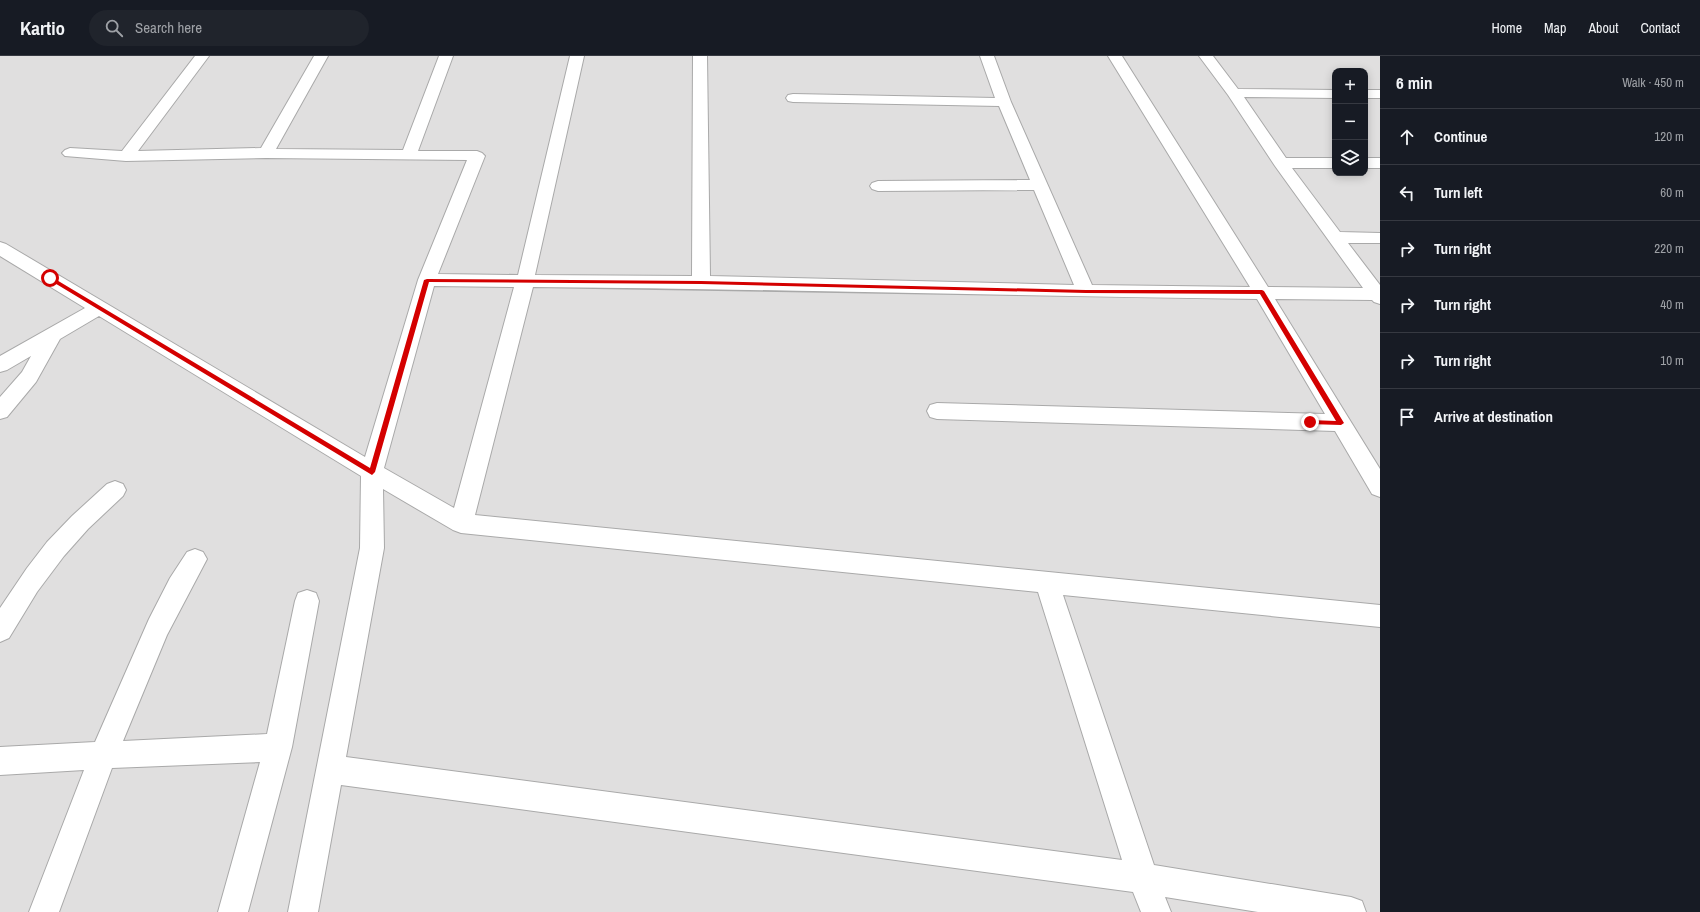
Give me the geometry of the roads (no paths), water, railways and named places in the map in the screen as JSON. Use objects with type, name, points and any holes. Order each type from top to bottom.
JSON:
[{"type":"street","points":[[126,156],[202,56]]},
{"type":"street","points":[[266,153],[321,56]]},
{"type":"street","points":[[408,156],[446,56]]},
{"type":"street","points":[[461,523],[525,281],[577,56]]},
{"type":"street","points":[[700,56],[701,282]]},
{"type":"street","points":[[987,56],[1004,102],[1086,292]]},
{"type":"street","points":[[1115,56],[1262,292],[1380,488]]},
{"type":"street","points":[[1206,56],[1234,93],[1281,163],[1378,296]]},
{"type":"street","points":[[1234,93],[1332,94]]},
{"type":"street","points":[[1368,94],[1380,94]]},
{"type":"street","points":[[793,98],[1004,102]]},
{"type":"street","points":[[70,153],[126,156],[266,153],[477,156],[427,280],[372,472],[372,548],[303,912]]},
{"type":"street","points":[[1281,163],[1332,163]]},
{"type":"street","points":[[1368,163],[1380,163]]},
{"type":"street","points":[[878,186],[1040,185]]},
{"type":"street","points":[[1335,237],[1380,238]]},
{"type":"street","points":[[0,248],[372,472],[461,523],[1380,616]]},
{"type":"street","points":[[427,280],[701,282],[1086,292],[1262,292],[1378,296]]},
{"type":"street","points":[[0,365],[99,308]]},
{"type":"street","points":[[0,411],[29,377],[54,334]]},
{"type":"street","points":[[937,411],[1341,423]]},
{"type":"street","points":[[0,630],[20,596],[49,557],[82,520],[115,490]]},
{"type":"street","points":[[44,912],[102,755],[159,624],[176,590],[195,559]]},
{"type":"street","points":[[1047,582],[1142,878],[1156,912]]},
{"type":"street","points":[[233,912],[278,747],[307,602]]},
{"type":"street","points":[[0,761],[278,747]]},
{"type":"street","points":[[329,769],[1142,878],[1351,912]]}]
